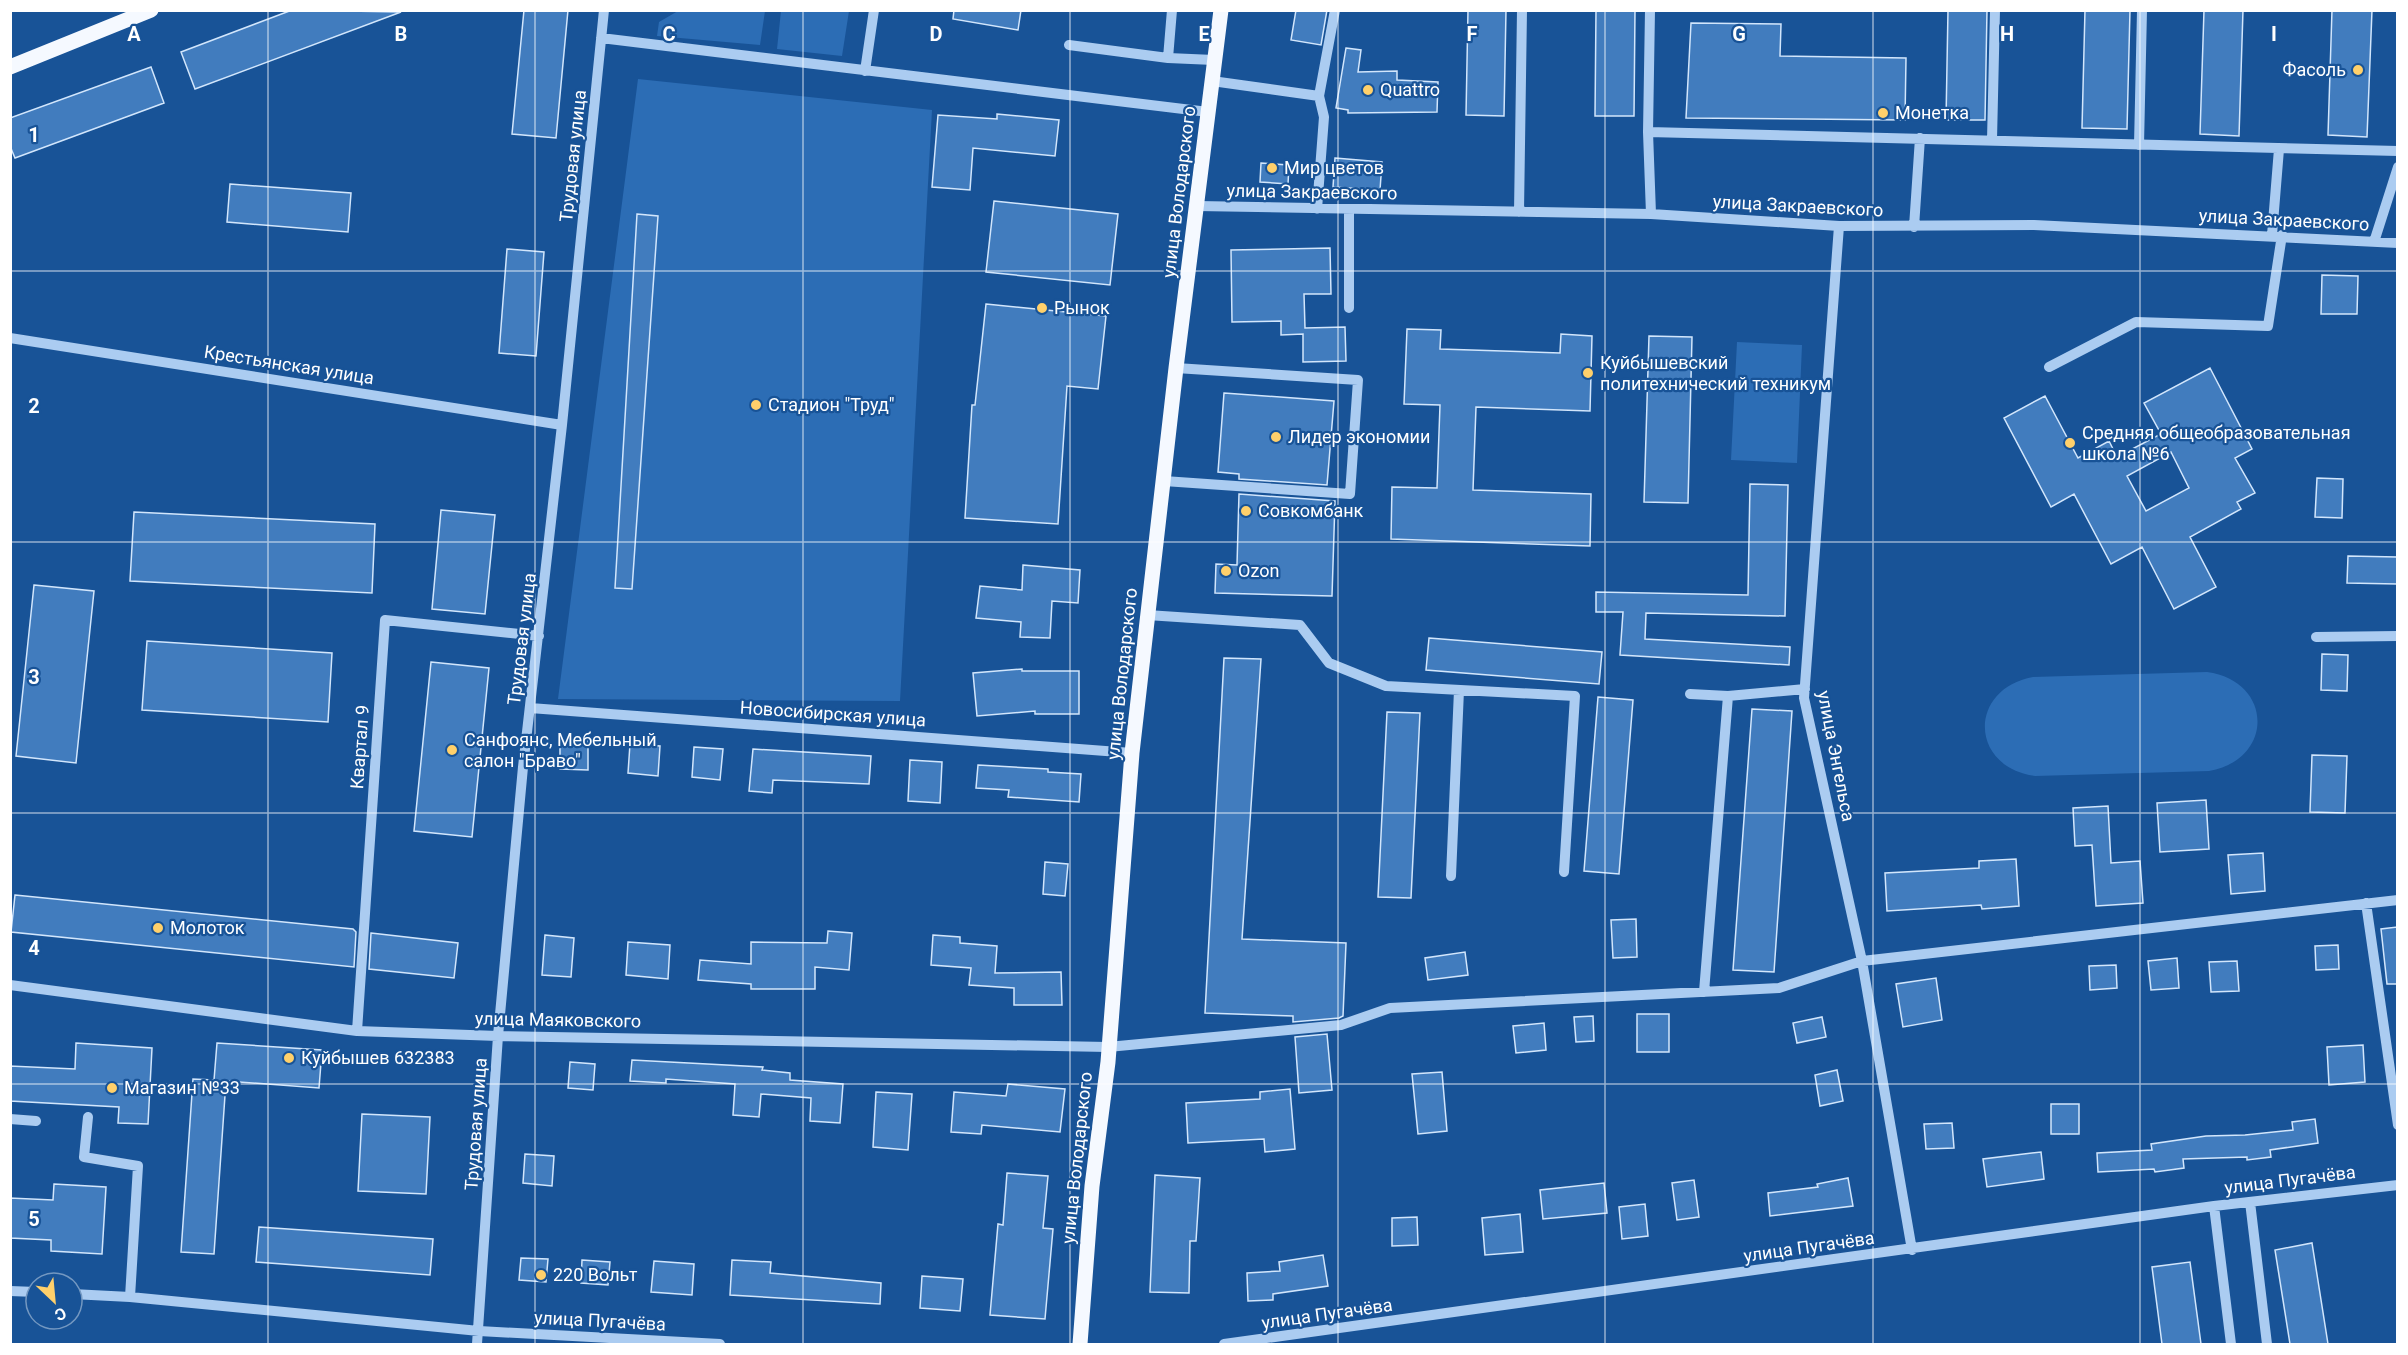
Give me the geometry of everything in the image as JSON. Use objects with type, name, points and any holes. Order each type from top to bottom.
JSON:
[{"type":"main road","points":[[10,67],[151,10]]},
{"type":"main road","name":"улица Володарского","points":[[1080,1344],[1092,1186],[1108,1047],[1132,753],[1176,368],[1221,10]]},
{"type":"street","name":"Трудовая улица","points":[[477,1344],[498,1036],[530,708],[562,425],[604,10]]},
{"type":"street","points":[[865,71],[874,10]]},
{"type":"street","points":[[1168,58],[1172,10]]},
{"type":"street","points":[[1317,209],[1324,117],[1319,96],[1335,10]]},
{"type":"street","points":[[1519,212],[1522,10]]},
{"type":"street","points":[[1650,10],[1648,132],[1652,214]]},
{"type":"street","points":[[1992,140],[1995,10]]},
{"type":"street","points":[[2139,145],[2142,10]]},
{"type":"street","points":[[602,38],[1208,112]]},
{"type":"street","points":[[1069,45],[1168,58],[1214,60]]},
{"type":"street","points":[[1212,81],[1319,96]]},
{"type":"street","points":[[1648,132],[2397,151]]},
{"type":"street","points":[[1914,227],[1920,138]]},
{"type":"street","points":[[2049,368],[2136,322],[2268,326],[2277,235],[2279,149]]},
{"type":"street","points":[[2374,242],[2397,167]]},
{"type":"street","name":"улица Закраевского","points":[[1197,206],[1652,214],[1839,226],[2034,225],[2277,235],[2397,243]]},
{"type":"street","points":[[1349,209],[1349,308]]},
{"type":"street","name":"улица Энгельса","points":[[1839,226],[1804,698],[1862,961],[1912,1250]]},
{"type":"street","name":"Крестьянская улица","points":[[10,338],[562,425]]},
{"type":"street","points":[[1164,482],[1350,494],[1358,380],[1176,368]]},
{"type":"street","points":[[1147,615],[1300,625],[1329,663],[1386,686],[1575,696],[1564,872]]},
{"type":"street","name":"Квартал 9","points":[[357,1030],[385,620],[539,636]]},
{"type":"street","points":[[2316,637],[2397,636]]},
{"type":"street","points":[[1690,694],[1728,696],[1805,689]]},
{"type":"street","points":[[1451,876],[1459,690]]},
{"type":"street","points":[[1704,992],[1728,696]]},
{"type":"street","name":"Новосибирская улица","points":[[530,708],[1132,753]]},
{"type":"street","name":"улица Маяковского","points":[[10,985],[357,1030],[498,1036],[1108,1047],[1341,1025],[1390,1008],[1779,988],[1862,961],[2397,900]]},
{"type":"street","points":[[2366,903],[2397,1125]]},
{"type":"street","points":[[88,1117],[84,1157],[138,1166],[130,1297]]},
{"type":"street","points":[[10,1119],[36,1121]]},
{"type":"street","name":"улица Пугачёва","points":[[1224,1344],[1912,1250],[2214,1206],[2397,1185]]},
{"type":"street","points":[[2250,1202],[2267,1344]]},
{"type":"street","points":[[2214,1206],[2230,1344]]},
{"type":"street","name":"улица Пугачёва","points":[[84,1295],[130,1297],[479,1331],[720,1344]]},
{"type":"shaded area","points":[[678,11],[765,11],[760,45],[657,36],[659,22]]},
{"type":"shaded area","points":[[781,11],[849,11],[842,56],[777,49]]},
{"type":"shaded area","name":"Стадион \"Труд\"","points":[[638,79],[932,110],[900,701],[558,699]]},
{"type":"shaded area","points":[[1737,342],[1802,345],[1797,463],[1731,460]]},
{"type":"shaded area","points":[[2207,672],[2229,678],[2244,690],[2254,704],[2257,720],[2255,737],[2246,752],[2231,764],[2209,771],[2035,776],[2013,770],[1998,758],[1988,744],[1985,728],[1988,711],[1997,696],[2012,684],[2033,677]]},
{"type":"building","points":[[292,10],[401,12],[195,89],[181,52]]},
{"type":"building","points":[[524,10],[568,10],[556,138],[512,134]]},
{"type":"building","points":[[954,10],[1021,10],[1018,30],[953,19]]},
{"type":"building","points":[[1296,10],[1327,10],[1321,45],[1291,40]]},
{"type":"building","points":[[1468,10],[1506,10],[1504,116],[1466,115]]},
{"type":"building","points":[[1596,10],[1635,10],[1634,116],[1595,116]]},
{"type":"building","points":[[1948,10],[1987,10],[1985,120],[1946,120]]},
{"type":"building","points":[[2085,10],[2130,10],[2127,129],[2082,128]]},
{"type":"building","points":[[2204,10],[2243,10],[2239,136],[2200,134]]},
{"type":"building","points":[[2332,10],[2372,10],[2367,137],[2328,135]]},
{"type":"building","points":[[1691,23],[1781,24],[1780,56],[1906,58],[1905,120],[1686,118]]},
{"type":"building","name":"Quattro","points":[[1346,48],[1361,50],[1358,72],[1397,71],[1397,80],[1438,82],[1437,112],[1348,113],[1348,110],[1336,108]]},
{"type":"building","points":[[151,67],[164,103],[15,158],[10,146],[10,118]]},
{"type":"building","points":[[997,114],[1059,120],[1055,156],[973,148],[970,190],[932,187],[938,115],[997,119]]},
{"type":"building","points":[[1335,158],[1382,162],[1380,190],[1333,187]]},
{"type":"building","points":[[1261,163],[1289,165],[1288,184],[1260,182]]},
{"type":"building","points":[[230,184],[351,193],[348,232],[227,222]]},
{"type":"building","points":[[994,201],[1118,214],[1110,285],[986,272]]},
{"type":"building","points":[[637,214],[658,216],[632,589],[615,588]]},
{"type":"building","points":[[1330,248],[1331,294],[1304,294],[1305,328],[1345,327],[1346,361],[1303,362],[1303,334],[1281,335],[1281,321],[1232,322],[1231,250]]},
{"type":"building","points":[[507,249],[544,252],[536,356],[499,353]]},
{"type":"building","points":[[2322,275],[2358,276],[2357,314],[2321,314]]},
{"type":"building","points":[[986,304],[1106,316],[1098,389],[1067,386],[1058,524],[965,518],[972,405],[975,405]]},
{"type":"building","points":[[1407,329],[1441,330],[1440,349],[1560,353],[1561,334],[1592,336],[1590,411],[1476,407],[1473,490],[1591,494],[1590,546],[1391,539],[1392,487],[1437,488],[1440,405],[1404,404]]},
{"type":"building","points":[[1649,336],[1692,337],[1688,503],[1644,502]]},
{"type":"building","points":[[2210,368],[2252,449],[2235,458],[2255,493],[2237,502],[2241,509],[2190,537],[2216,587],[2174,609],[2142,547],[2111,564],[2074,494],[2051,507],[2004,418],[2045,396],[2078,458],[2109,441],[2117,457],[2161,434],[2144,403]],"holes":[[[2171,452],[2189,488],[2146,511],[2127,476]]]},
{"type":"building","name":"Лидер экономии","points":[[1224,393],[1334,401],[1327,485],[1239,479],[1239,474],[1218,472]]},
{"type":"building","points":[[2317,478],[2343,479],[2342,518],[2315,517]]},
{"type":"building","points":[[1750,484],[1788,485],[1785,616],[1646,613],[1645,639],[1790,647],[1789,665],[1620,655],[1623,612],[1596,612],[1596,592],[1748,595]]},
{"type":"building","points":[[1239,494],[1335,501],[1332,596],[1215,593],[1216,564],[1237,565]]},
{"type":"building","points":[[441,510],[495,515],[485,614],[432,609]]},
{"type":"building","points":[[134,512],[375,524],[372,593],[130,581]]},
{"type":"building","points":[[2348,556],[2397,557],[2397,584],[2347,583]]},
{"type":"building","points":[[1023,565],[1080,570],[1078,603],[1052,601],[1050,638],[1020,637],[1021,622],[976,618],[980,586],[1022,590]]},
{"type":"building","points":[[34,585],[94,591],[76,763],[16,756]]},
{"type":"building","points":[[1429,638],[1602,652],[1599,684],[1426,670]]},
{"type":"building","points":[[147,641],[332,653],[328,722],[142,710]]},
{"type":"building","points":[[2322,654],[2348,655],[2347,691],[2321,690]]},
{"type":"building","points":[[1224,658],[1261,659],[1242,939],[1346,943],[1343,1016],[1339,1018],[1293,1022],[1293,1016],[1205,1013]]},
{"type":"building","name":"Санфоянс, Мебельный салон \"Браво\"","points":[[431,662],[489,668],[472,837],[414,831]]},
{"type":"building","points":[[1022,669],[1022,671],[1079,671],[1079,714],[1035,714],[1035,711],[977,716],[973,673]]},
{"type":"building","points":[[1598,697],[1633,700],[1619,874],[1584,871]]},
{"type":"building","points":[[1752,709],[1792,711],[1774,972],[1733,970]]},
{"type":"building","points":[[1387,712],[1420,713],[1411,898],[1378,897]]},
{"type":"building","points":[[560,740],[588,740],[588,770],[560,769]]},
{"type":"building","points":[[630,744],[660,746],[658,776],[628,773]]},
{"type":"building","points":[[694,747],[723,749],[720,780],[692,777]]},
{"type":"building","points":[[753,749],[871,756],[869,784],[773,780],[772,793],[749,791]]},
{"type":"building","points":[[2312,755],[2347,756],[2345,813],[2310,812]]},
{"type":"building","points":[[910,760],[942,762],[940,803],[908,801]]},
{"type":"building","points":[[978,765],[1048,769],[1048,772],[1081,774],[1079,802],[1008,797],[1009,790],[976,788]]},
{"type":"building","points":[[2206,800],[2209,849],[2160,852],[2157,803]]},
{"type":"building","points":[[2108,806],[2111,863],[2140,861],[2143,903],[2096,906],[2092,845],[2075,846],[2073,808]]},
{"type":"building","points":[[2263,853],[2265,891],[2231,894],[2228,855]]},
{"type":"building","points":[[2016,859],[2019,906],[1982,909],[1981,905],[1887,911],[1885,873],[1979,868],[1979,861]]},
{"type":"building","points":[[1045,862],[1068,864],[1065,896],[1043,894]]},
{"type":"building","points":[[15,895],[353,929],[356,932],[354,967],[11,932]]},
{"type":"building","points":[[1636,919],[1637,957],[1613,958],[1611,920]]},
{"type":"building","points":[[2397,927],[2397,984],[2387,984],[2381,929]]},
{"type":"building","points":[[828,931],[852,933],[849,970],[815,967],[815,989],[751,989],[751,984],[698,980],[700,960],[751,964],[751,942],[827,943]]},
{"type":"building","points":[[371,933],[458,943],[454,978],[369,969]]},
{"type":"building","points":[[545,935],[574,938],[571,977],[542,975]]},
{"type":"building","points":[[933,935],[960,937],[960,943],[997,946],[995,973],[1061,972],[1062,1005],[1014,1005],[1014,988],[969,985],[971,968],[931,965]]},
{"type":"building","points":[[628,942],[670,945],[668,979],[626,975]]},
{"type":"building","points":[[2338,945],[2339,969],[2316,970],[2315,946]]},
{"type":"building","points":[[1465,952],[1468,975],[1428,980],[1425,958]]},
{"type":"building","points":[[2177,958],[2179,988],[2151,990],[2148,961]]},
{"type":"building","points":[[2237,961],[2239,991],[2211,992],[2209,962]]},
{"type":"building","points":[[2116,965],[2117,988],[2090,990],[2089,966]]},
{"type":"building","points":[[1936,978],[1942,1020],[1903,1027],[1896,984]]},
{"type":"building","points":[[1637,1014],[1669,1014],[1669,1052],[1637,1052]]},
{"type":"building","points":[[1593,1016],[1594,1041],[1576,1042],[1574,1017]]},
{"type":"building","points":[[1822,1017],[1826,1037],[1797,1043],[1793,1023]]},
{"type":"building","points":[[1544,1023],[1546,1050],[1516,1053],[1513,1026]]},
{"type":"building","points":[[1327,1034],[1332,1090],[1299,1093],[1295,1037]]},
{"type":"building","name":"Магазин №33","points":[[76,1043],[152,1048],[148,1124],[118,1123],[119,1107],[10,1101],[10,1066],[75,1069]]},
{"type":"building","points":[[217,1043],[322,1050],[319,1088],[226,1081],[214,1254],[181,1252],[193,1079],[214,1080]]},
{"type":"building","points":[[2363,1045],[2365,1082],[2329,1085],[2327,1047]]},
{"type":"building","points":[[632,1060],[763,1067],[762,1070],[790,1073],[790,1080],[843,1084],[840,1123],[810,1121],[811,1098],[761,1094],[759,1117],[733,1115],[735,1084],[666,1079],[666,1083],[630,1081]]},
{"type":"building","points":[[570,1062],[595,1064],[593,1090],[568,1088]]},
{"type":"building","points":[[1837,1070],[1843,1101],[1820,1106],[1815,1075]]},
{"type":"building","points":[[1442,1072],[1447,1131],[1418,1134],[1412,1074]]},
{"type":"building","points":[[1008,1084],[1065,1089],[1060,1132],[982,1125],[981,1134],[951,1132],[954,1092],[1006,1096]]},
{"type":"building","points":[[1290,1089],[1295,1149],[1265,1152],[1264,1139],[1188,1143],[1186,1103],[1260,1099],[1260,1092]]},
{"type":"building","points":[[876,1092],[912,1094],[908,1150],[873,1147]]},
{"type":"building","points":[[2051,1104],[2079,1104],[2079,1134],[2051,1134]]},
{"type":"building","points":[[362,1114],[430,1117],[426,1194],[358,1191]]},
{"type":"building","points":[[2315,1119],[2318,1143],[2270,1150],[2271,1157],[2247,1160],[2247,1157],[2183,1159],[2184,1168],[2155,1172],[2154,1169],[2098,1172],[2097,1153],[2152,1150],[2151,1144],[2206,1136],[2293,1130],[2292,1122]]},
{"type":"building","points":[[1952,1123],[1954,1148],[1926,1149],[1924,1124]]},
{"type":"building","points":[[2041,1152],[2044,1179],[1987,1187],[1983,1159]]},
{"type":"building","points":[[525,1154],[554,1156],[552,1186],[523,1183]]},
{"type":"building","points":[[1007,1173],[1048,1176],[1043,1228],[1053,1229],[1045,1319],[990,1315],[998,1224],[1003,1225]]},
{"type":"building","points":[[1155,1175],[1200,1178],[1196,1241],[1190,1241],[1189,1293],[1150,1292]]},
{"type":"building","points":[[1848,1178],[1853,1206],[1770,1216],[1768,1193],[1818,1187],[1817,1184]]},
{"type":"building","points":[[1694,1180],[1699,1217],[1677,1220],[1672,1183]]},
{"type":"building","points":[[1604,1183],[1607,1213],[1543,1219],[1540,1190]]},
{"type":"building","points":[[54,1184],[106,1187],[102,1254],[51,1251],[51,1240],[10,1238],[10,1198],[53,1200]]},
{"type":"building","points":[[1645,1204],[1648,1236],[1622,1239],[1619,1207]]},
{"type":"building","points":[[1520,1214],[1523,1252],[1485,1255],[1482,1218]]},
{"type":"building","points":[[1417,1217],[1418,1245],[1392,1246],[1392,1218]]},
{"type":"building","points":[[259,1227],[433,1239],[430,1275],[256,1262]]},
{"type":"building","points":[[2312,1243],[2328,1344],[2290,1344],[2275,1250]]},
{"type":"building","points":[[1323,1255],[1328,1286],[1273,1294],[1273,1300],[1248,1301],[1247,1273],[1280,1271],[1279,1262]]},
{"type":"building","points":[[521,1258],[548,1259],[546,1282],[519,1280]]},
{"type":"building","points":[[582,1260],[610,1262],[608,1285],[581,1283]]},
{"type":"building","points":[[732,1260],[771,1262],[770,1273],[881,1283],[880,1304],[730,1295]]},
{"type":"building","points":[[654,1261],[694,1264],[692,1295],[651,1292]]},
{"type":"building","points":[[2190,1262],[2201,1344],[2162,1344],[2152,1267]]},
{"type":"building","points":[[922,1276],[963,1279],[960,1311],[920,1308]]},
{"type":"place","name":"Фасоль","points":[[2358,70]]},
{"type":"place","name":"Quattro","points":[[1368,90]]},
{"type":"place","name":"Монетка","points":[[1883,113]]},
{"type":"place","name":"Мир цветов","points":[[1272,168]]},
{"type":"place","name":"Рынок","points":[[1042,308]]},
{"type":"place","name":"Куйбышевский политехнический техникум","points":[[1588,373]]},
{"type":"place","name":"Стадион \"Труд\"","points":[[756,405]]},
{"type":"place","name":"Лидер экономии","points":[[1276,437]]},
{"type":"place","name":"Средняя общеобразовательная школа №6","points":[[2070,443]]},
{"type":"place","name":"Совкомбанк","points":[[1246,511]]},
{"type":"place","name":"Ozon","points":[[1226,571]]},
{"type":"place","name":"Санфоянс, Мебельный салон \"Браво\"","points":[[452,750]]},
{"type":"place","name":"Молоток","points":[[158,928]]},
{"type":"place","name":"Куйбышев 632383","points":[[289,1058]]},
{"type":"place","name":"Магазин №33","points":[[112,1088]]},
{"type":"place","name":"220 Вольт","points":[[541,1275]]}]
